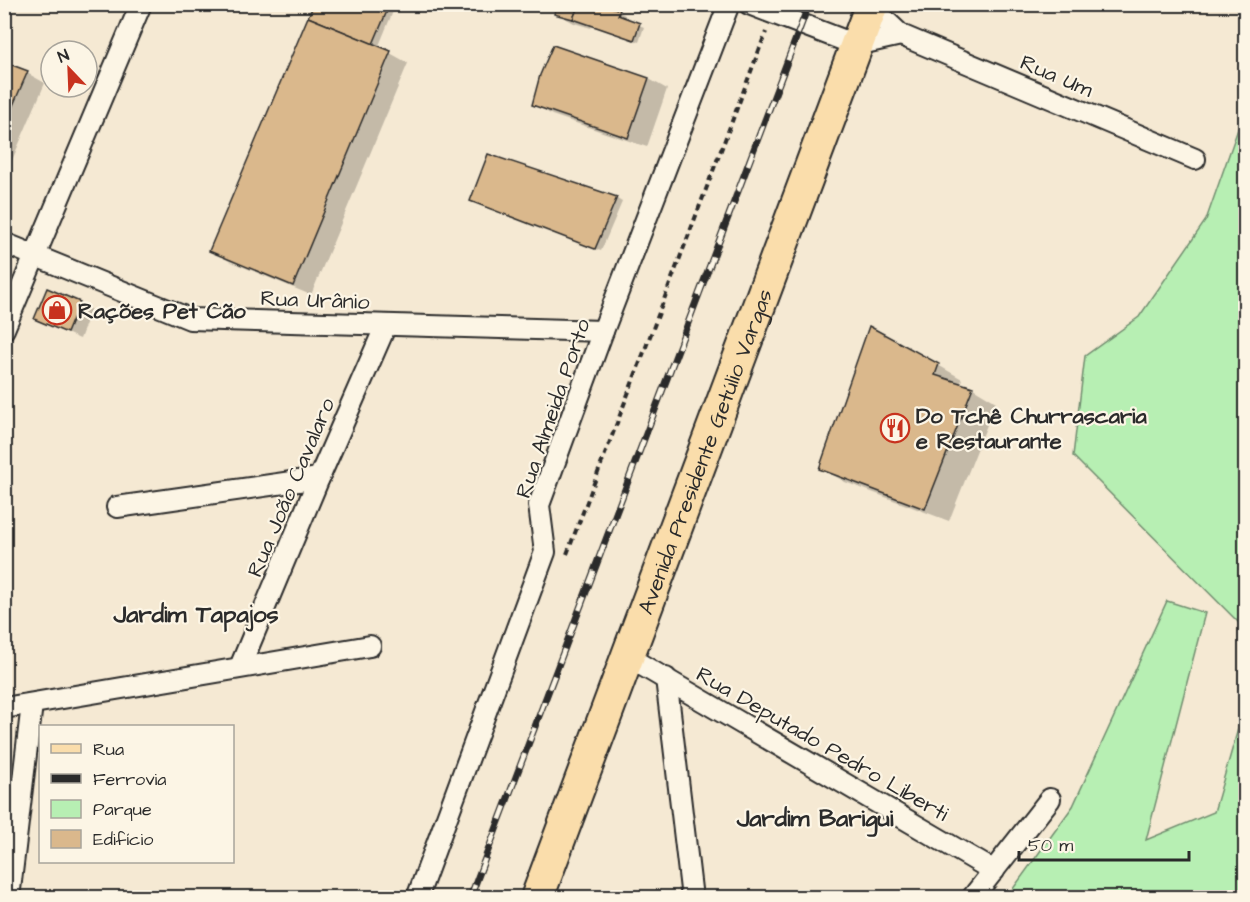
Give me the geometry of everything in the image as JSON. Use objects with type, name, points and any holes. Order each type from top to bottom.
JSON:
[{"type":"main road","name":"Avenida Presidente Getúlio Vargas","points":[[537,897],[870,5]]},
{"type":"street","points":[[4,329],[141,4]]},
{"type":"street","name":"Rua Almeida Porto","points":[[417,897],[545,552],[538,506],[729,4]]},
{"type":"street","points":[[749,4],[856,45],[901,35]]},
{"type":"street","name":"Rua Um","points":[[870,5],[901,35],[1195,159]]},
{"type":"street","name":"Rua Urânio","points":[[4,243],[190,319],[603,331]]},
{"type":"street","name":"Rua João Cavalaro","points":[[240,667],[386,325]]},
{"type":"street","points":[[117,507],[319,478]]},
{"type":"street","points":[[4,708],[370,646]]},
{"type":"street","name":"Rua Deputado Pedro Liberti","points":[[628,657],[993,871]]},
{"type":"street","points":[[666,678],[692,897]]},
{"type":"street","points":[[9,897],[32,704]]},
{"type":"street","points":[[972,897],[1050,800]]},
{"type":"path","points":[[567,554],[773,14]]},
{"type":"green space","points":[[1245,109],[1245,629],[1073,456],[1085,356],[1139,317],[1206,220]]},
{"type":"green space","points":[[1167,601],[1205,613],[1146,840],[1214,812],[1240,722],[1245,679],[1245,897],[1007,897],[1073,806]]},
{"type":"building","points":[[314,4],[390,4],[373,44],[308,17]]},
{"type":"building","points":[[557,4],[579,4],[573,19],[554,14]]},
{"type":"building","points":[[579,4],[603,4],[620,10],[618,15],[640,23],[634,40],[573,19]]},
{"type":"building","points":[[308,17],[391,51],[293,286],[209,251]]},
{"type":"building","points":[[553,45],[649,78],[628,138],[532,105],[540,75]]},
{"type":"building","points":[[4,62],[28,71],[4,126]]},
{"type":"building","points":[[488,154],[617,197],[595,249],[470,201]]},
{"type":"building","name":"Rações Pet Cão","points":[[47,288],[80,302],[67,333],[34,319]]},
{"type":"building","name":"Do Tchê Churrascaria e Restaurante","points":[[869,326],[939,364],[935,375],[973,387],[925,509],[819,469]]},
{"type":"railway","points":[[470,898],[809,4]]},
{"type":"place","name":"Rações Pet Cão","points":[[57,310]]},
{"type":"place","name":"Do Tchê Churrascaria e Restaurante","points":[[895,428]]},
{"type":"district","name":"Jardim Tapajos","points":[[196,614]]},
{"type":"district","name":"Jardim Barigui","points":[[815,818]]}]
